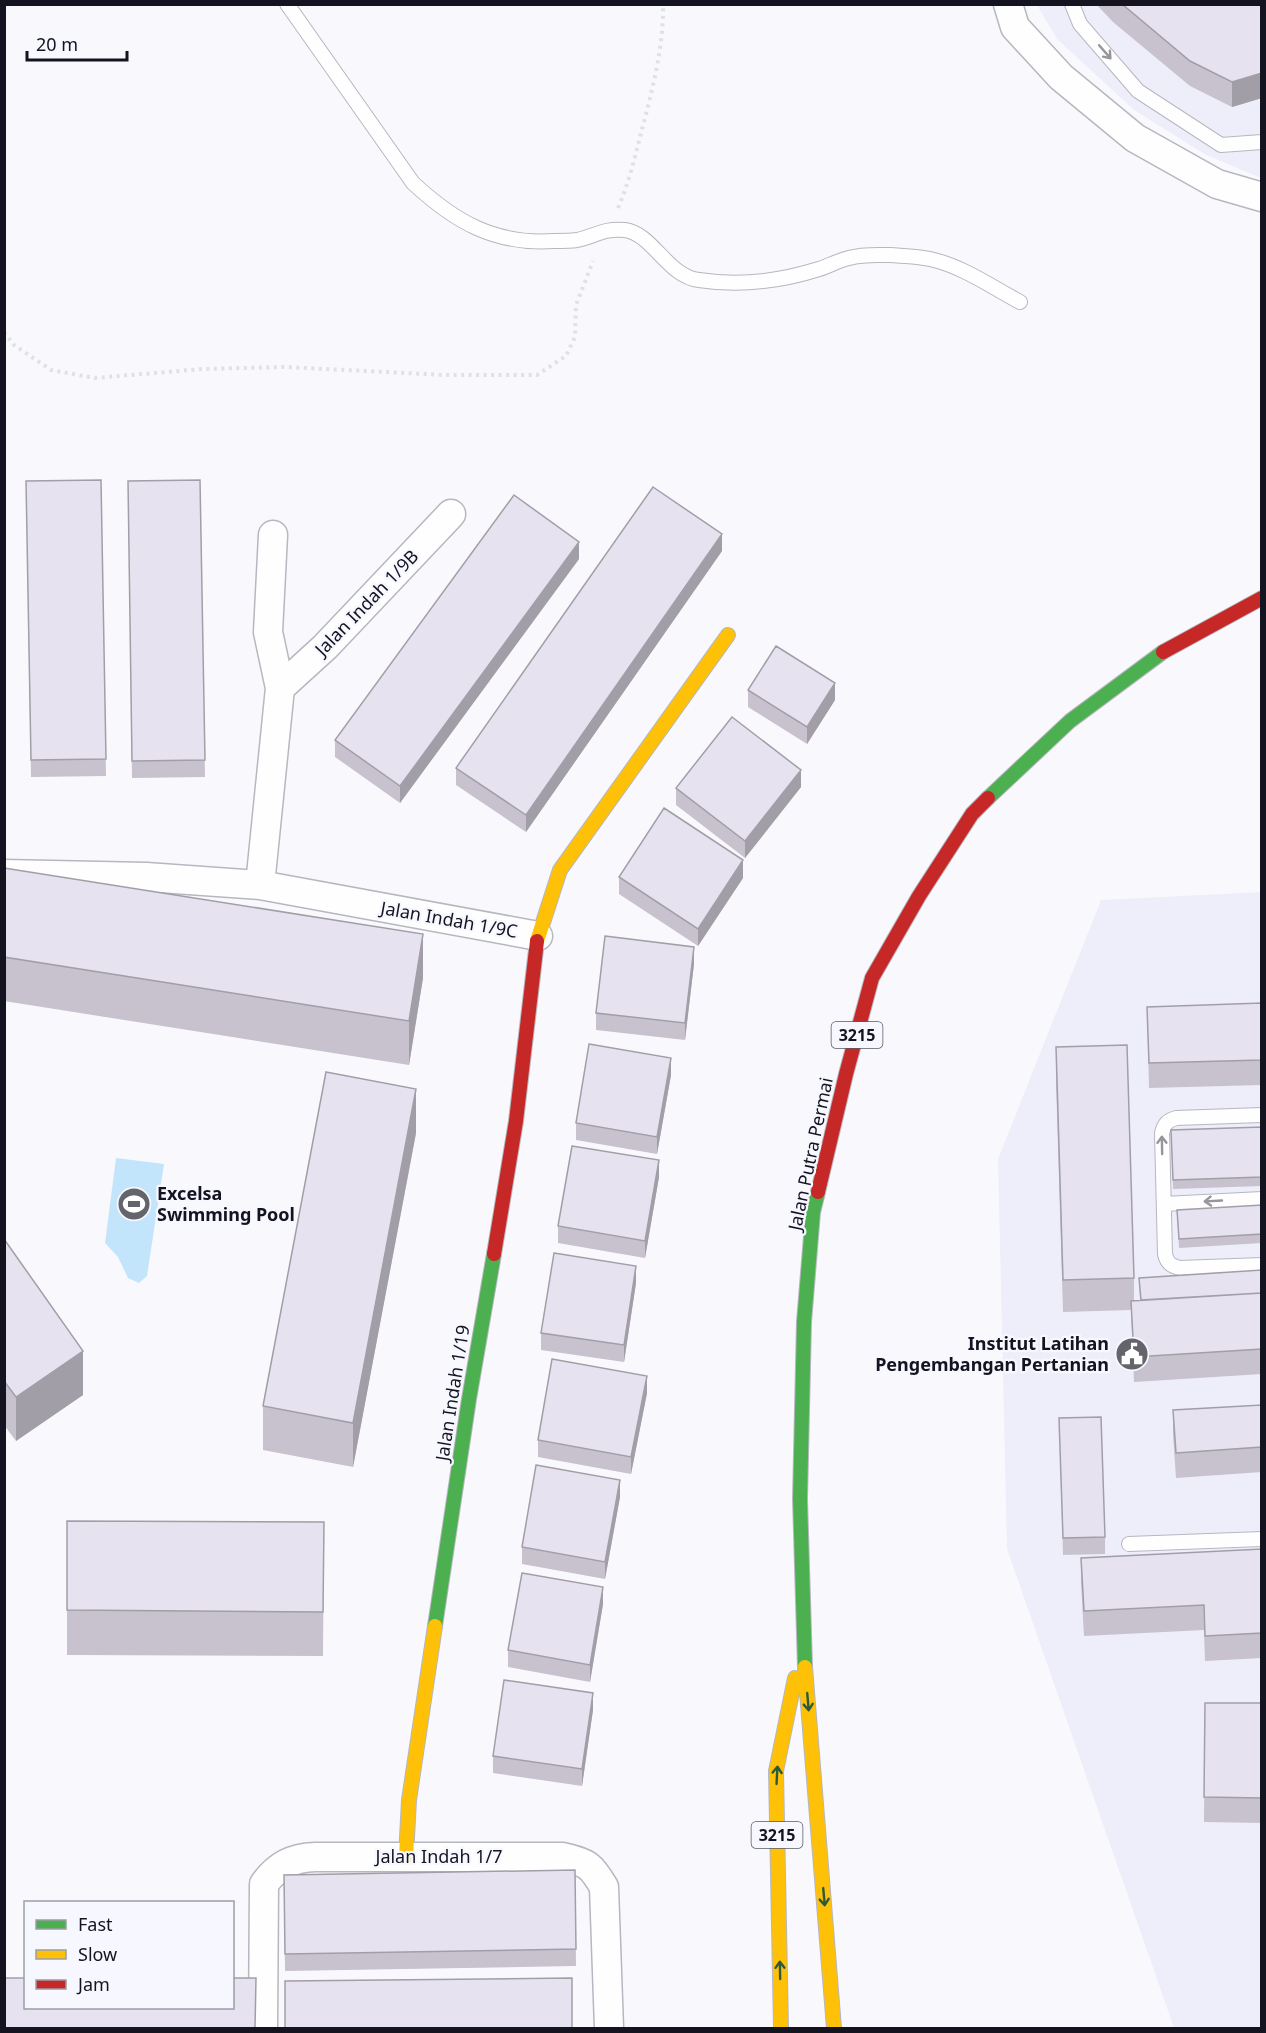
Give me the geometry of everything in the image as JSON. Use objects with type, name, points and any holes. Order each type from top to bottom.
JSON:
[{"type":"main road","name":"Jalan Putra Permai","points":[[834,2028],[803,1644],[800,1499],[803,1345],[813,1212],[872,978],[919,896],[972,814],[1070,721],[1163,651],[1262,598]]},
{"type":"main road","name":"Jalan Indah 1/9C","points":[[538,936],[560,870],[728,635]]},
{"type":"main road","name":"Jalan Indah 1/19","points":[[406,1857],[409,1800],[470,1399],[516,1121],[538,936]]},
{"type":"main road","name":"Jalan Putra Permai","points":[[781,2028],[776,1771],[803,1644]]},
{"type":"street","points":[[1008,4],[1015,27],[1061,77],[1135,138],[1217,184],[1262,197]]},
{"type":"street","name":"Jalan Indah 1/9B","points":[[280,688],[325,647],[451,514]]},
{"type":"street","points":[[260,885],[280,688],[268,632],[273,535]]},
{"type":"street","name":"Jalan Indah 1/9C","points":[[4,874],[146,877],[260,885],[538,936]]},
{"type":"street","name":"Jalan Indah 1/7","points":[[263,2028],[264,1884],[274,1870],[300,1857],[563,1857],[584,1862],[604,1887],[609,2028]]},
{"type":"lane","points":[[287,4],[413,183],[437,205],[467,225],[498,237],[530,243],[577,240],[607,229],[628,231],[643,239],[671,267],[696,280],[733,283],[777,279],[819,269],[850,257],[877,255],[931,259],[957,269],[1020,302]]},
{"type":"lane","points":[[1072,4],[1080,24],[1138,91],[1221,145],[1262,142]]},
{"type":"lane","points":[[1262,1115],[1176,1118],[1169,1120],[1163,1126],[1162,1133],[1167,1261],[1180,1268],[1262,1265]]},
{"type":"lane","points":[[1164,1204],[1262,1199]]},
{"type":"lane","points":[[1129,1544],[1262,1539]]},
{"type":"path","points":[[4,332],[14,345],[51,370],[95,378],[202,369],[286,367],[444,375],[537,375],[567,356],[575,337],[576,305],[585,278],[626,189],[649,101],[664,22],[663,4]]},
{"type":"shaded area","points":[[1037,5],[1261,5],[1261,178],[1206,155],[1134,110],[1057,39]]},
{"type":"shaded area","name":"Institut Latihan Pengembangan Pertanian","points":[[1261,892],[1261,2028],[1174,2028],[1007,1549],[998,1159],[1101,900]]},
{"type":"water","name":"Excelsa Swimming Pool","points":[[116,1158],[164,1164],[147,1276],[139,1283],[128,1278],[118,1257],[105,1243]]},
{"type":"building","points":[[1122,4],[1262,4],[1262,73],[1232,82],[1190,61]]},
{"type":"building","points":[[101,480],[106,759],[31,760],[26,481]]},
{"type":"building","points":[[200,480],[205,760],[132,761],[128,481]]},
{"type":"building","points":[[653,487],[722,534],[526,815],[456,768]]},
{"type":"building","points":[[514,495],[579,542],[400,786],[335,740]]},
{"type":"building","points":[[776,646],[835,683],[807,727],[748,690]]},
{"type":"building","points":[[732,717],[801,770],[745,841],[676,788]]},
{"type":"building","points":[[664,808],[743,860],[698,929],[619,877]]},
{"type":"building","points":[[4,868],[423,934],[409,1021],[4,957]]},
{"type":"building","points":[[605,936],[694,947],[685,1023],[596,1013]]},
{"type":"building","points":[[1262,1003],[1262,1060],[1149,1063],[1147,1007]]},
{"type":"building","points":[[589,1044],[671,1058],[657,1137],[576,1123]]},
{"type":"building","points":[[1127,1045],[1134,1278],[1063,1280],[1056,1047]]},
{"type":"building","points":[[326,1072],[416,1089],[353,1423],[263,1406]]},
{"type":"building","points":[[1262,1127],[1262,1177],[1173,1180],[1171,1130]]},
{"type":"building","points":[[572,1146],[659,1160],[645,1241],[558,1226]]},
{"type":"building","points":[[1262,1205],[1262,1234],[1179,1239],[1177,1210]]},
{"type":"building","points":[[4,1239],[83,1351],[16,1397],[4,1381]]},
{"type":"building","points":[[554,1253],[636,1266],[624,1345],[541,1333]]},
{"type":"building","points":[[1262,1270],[1262,1293],[1141,1300],[1139,1278]]},
{"type":"building","points":[[1262,1293],[1262,1349],[1134,1357],[1131,1301]]},
{"type":"building","points":[[552,1359],[647,1376],[631,1457],[538,1440]]},
{"type":"building","points":[[1262,1405],[1262,1447],[1176,1453],[1173,1410]]},
{"type":"building","points":[[1101,1417],[1105,1537],[1063,1538],[1059,1418]]},
{"type":"building","points":[[536,1465],[620,1480],[605,1562],[522,1547]]},
{"type":"building","points":[[67,1521],[324,1522],[323,1612],[67,1610]]},
{"type":"building","points":[[1262,1549],[1262,1633],[1205,1636],[1204,1605],[1084,1611],[1081,1558]]},
{"type":"building","points":[[522,1573],[603,1587],[590,1665],[508,1650]]},
{"type":"building","points":[[504,1680],[593,1693],[582,1769],[493,1756]]},
{"type":"building","points":[[1205,1703],[1262,1703],[1262,1798],[1204,1797]]},
{"type":"building","points":[[575,1870],[576,1949],[285,1954],[284,1875]]},
{"type":"building","points":[[4,1978],[24,1978],[24,2009],[234,2009],[234,1978],[256,1978],[255,2028],[4,2028]]},
{"type":"building","points":[[572,1978],[572,2028],[285,2028],[285,1981]]},
{"type":"traffic: fast","points":[[988,798],[1070,721],[1163,652]]},
{"type":"traffic: fast","points":[[805,1667],[800,1499],[804,1322],[813,1212],[818,1192]]},
{"type":"traffic: fast","points":[[435,1626],[469,1399],[494,1254]]},
{"type":"traffic: slow","points":[[537,941],[560,870],[728,635]]},
{"type":"traffic: slow","points":[[406,1857],[409,1800],[435,1626]]},
{"type":"traffic: slow","points":[[805,1667],[834,2028]]},
{"type":"traffic: slow","points":[[781,2028],[776,1771],[795,1678]]},
{"type":"traffic: jam","points":[[1163,652],[1262,598]]},
{"type":"traffic: jam","points":[[818,1192],[872,978],[919,896],[972,814],[988,798]]},
{"type":"traffic: jam","points":[[494,1254],[516,1121],[537,941]]},
{"type":"place","name":"Excelsa Swimming Pool","points":[[134,1204]]},
{"type":"place","name":"Institut Latihan Pengembangan Pertanian","points":[[1132,1354]]}]
